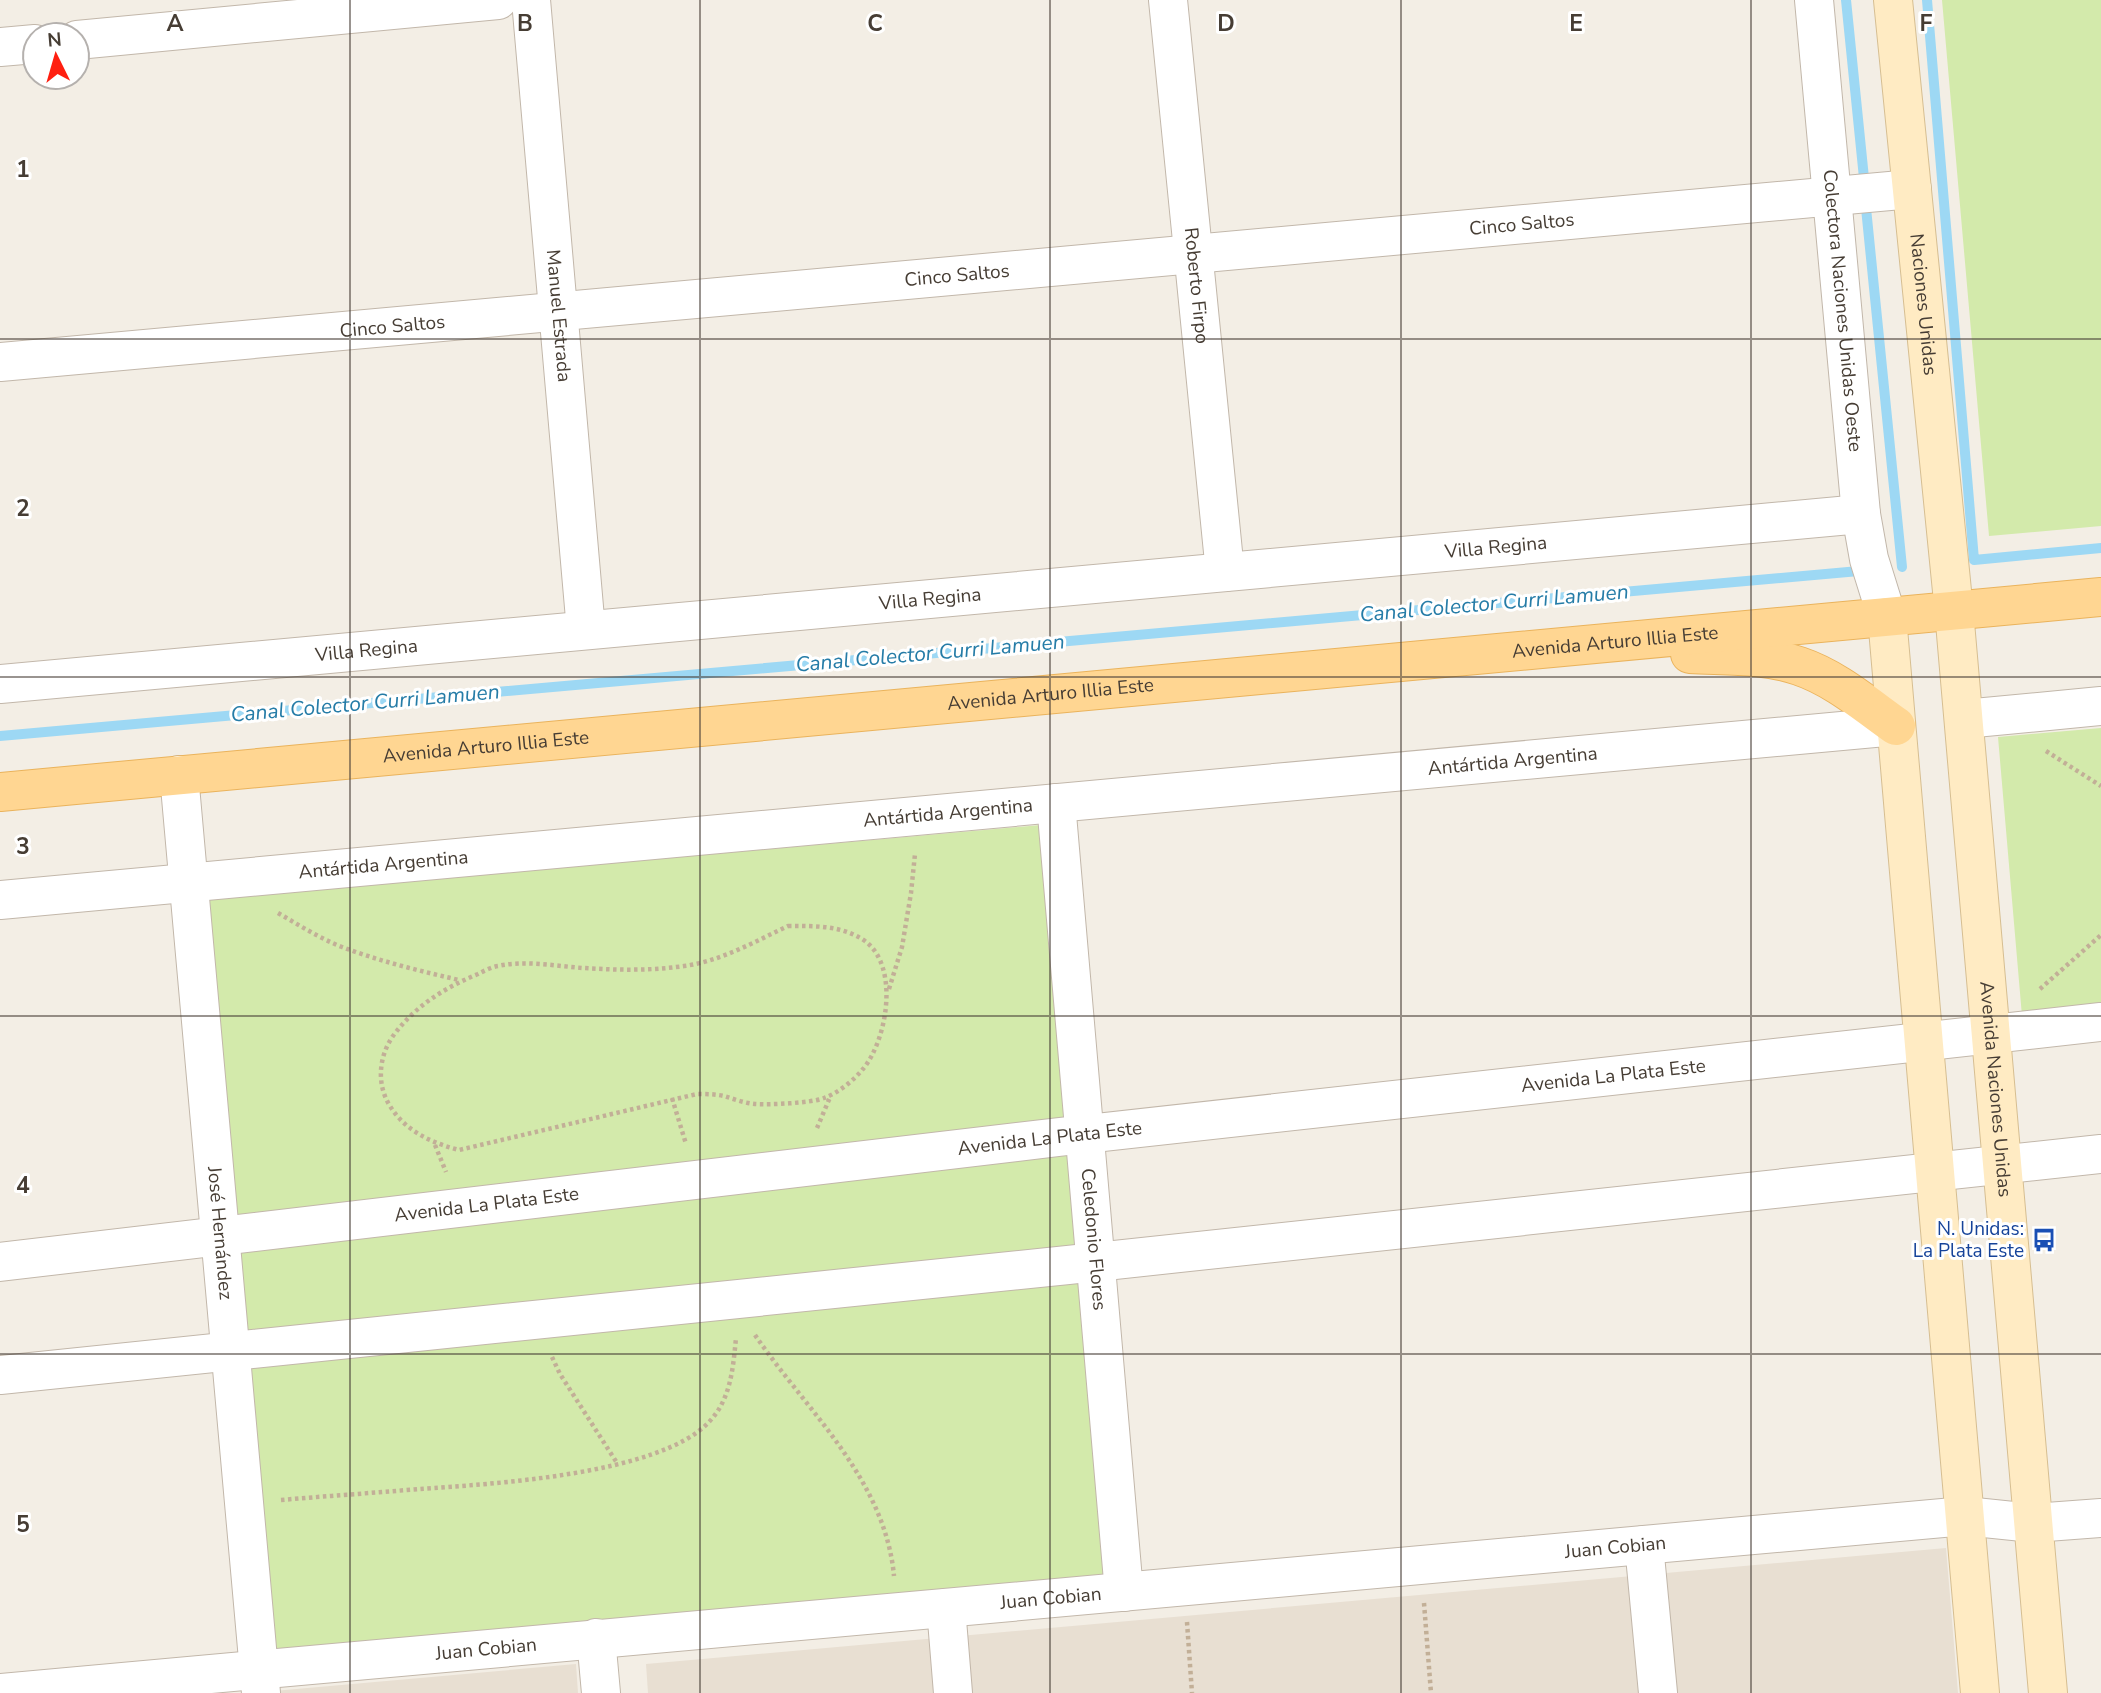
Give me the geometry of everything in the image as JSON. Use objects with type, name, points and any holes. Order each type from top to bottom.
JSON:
[{"type":"main road","name":"Naciones Unidas","points":[[1893,0],[1954,611]]},
{"type":"main road","name":"Avenida Arturo Illia Este","points":[[0,792],[2101,597]]},
{"type":"main road","name":"Avenida Naciones Unidas","points":[[1954,611],[2048,1693]]},
{"type":"main road","points":[[1886,617],[1980,1693]]},
{"type":"main road","points":[[1572,646],[1756,659],[1797,665],[1834,682],[1896,726]]},
{"type":"street","points":[[91,39],[498,0]]},
{"type":"street","name":"Manuel Estrada","points":[[531,0],[586,630]]},
{"type":"street","name":"Roberto Firpo","points":[[1168,0],[1225,572]]},
{"type":"street","name":"Colectora Naciones Unidas Oeste","points":[[1814,0],[1861,514],[1871,568],[1886,617]]},
{"type":"street","points":[[0,47],[21,45]]},
{"type":"street","name":"Cinco Saltos","points":[[0,362],[1912,189]]},
{"type":"street","name":"Villa Regina","points":[[0,684],[1861,514]]},
{"type":"street","points":[[1964,719],[2101,706]]},
{"type":"street","name":"Antártida Argentina","points":[[0,900],[1896,726]]},
{"type":"street","name":"José Hernández","points":[[178,775],[260,1681]]},
{"type":"street","name":"Celedonio Flores","points":[[1056,803],[1124,1592]]},
{"type":"street","name":"Avenida La Plata Este","points":[[0,1262],[1084,1134],[2101,1023]]},
{"type":"street","points":[[0,1376],[530,1320],[736,1304],[1095,1262],[2101,1154]]},
{"type":"street","name":"Juan Cobian","points":[[0,1693],[260,1681],[596,1638],[1965,1516],[2033,1523],[2101,1518]]},
{"type":"street","points":[[1644,1545],[1658,1693]]},
{"type":"street","points":[[946,1608],[953,1693]]},
{"type":"street","points":[[596,1638],[601,1693]]},
{"type":"path","points":[[2042,749],[2101,786]]},
{"type":"path","points":[[888,990],[880,962],[867,943],[845,930],[818,926],[788,926],[733,953],[688,966],[648,971],[530,963],[497,966],[431,996],[403,1023],[385,1047],[381,1070],[382,1091],[391,1107],[419,1135],[435,1144],[460,1150],[697,1094],[720,1095],[754,1104],[822,1100],[842,1088],[864,1069],[876,1046],[884,1019],[888,990],[902,947],[915,853]]},
{"type":"path","points":[[285,908],[271,909],[343,947],[460,981]]},
{"type":"path","points":[[2039,990],[2101,935]]},
{"type":"path","points":[[673,1098],[697,1180]]},
{"type":"path","points":[[274,1500],[513,1482],[648,1456],[689,1438],[709,1422],[724,1401],[733,1372],[736,1304]]},
{"type":"path","points":[[736,1304],[769,1356],[838,1443],[860,1477],[889,1544],[894,1578]]},
{"type":"path","points":[[530,1320],[545,1341],[560,1374],[617,1463]]},
{"type":"path","points":[[1421,1565],[1431,1693]]},
{"type":"path","points":[[1185,1586],[1192,1693]]},
{"type":"shaded area","points":[[1946,1548],[1958,1693],[648,1693],[646,1664]]},
{"type":"shaded area","points":[[576,1664],[578,1693],[251,1693]]},
{"type":"green space","points":[[1942,0],[2101,0],[2101,526],[1989,536]]},
{"type":"green space","points":[[2101,728],[2101,1009],[2022,1016],[1998,737]]},
{"type":"green space","points":[[1041,825],[1107,1577],[272,1650],[206,899]]},
{"type":"waterway","points":[[1846,0],[1864,178]]},
{"type":"waterway","points":[[1927,0],[1974,560],[2101,548]]},
{"type":"waterway","points":[[1866,208],[1902,567]]},
{"type":"waterway","name":"Canal Colector Curri Lamuen","points":[[0,736],[1859,571]]},
{"type":"place","name":"N. Unidas: La Plata Este","points":[[2044,1240]]}]
